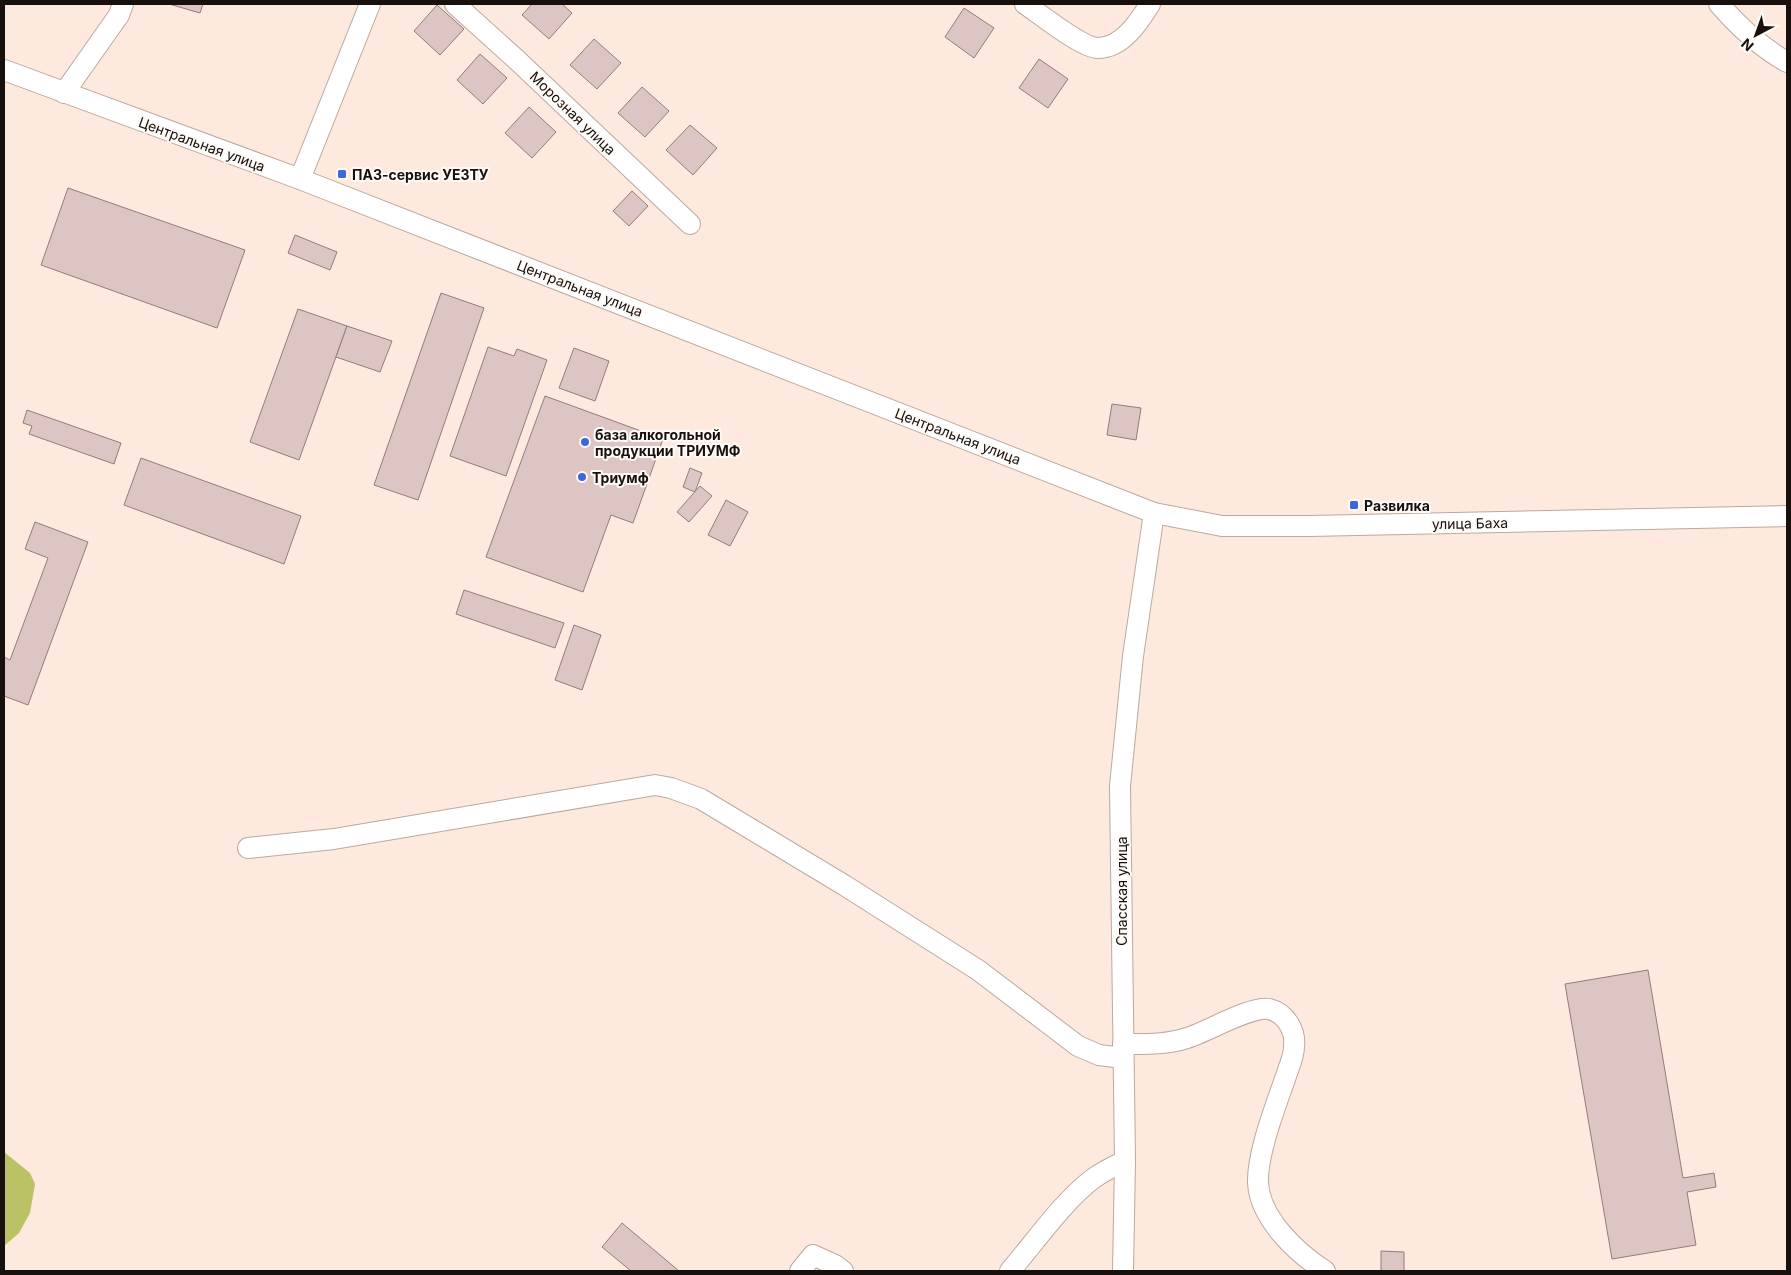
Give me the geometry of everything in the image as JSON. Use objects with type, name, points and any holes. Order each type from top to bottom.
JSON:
[{"type":"street","points":[[64,93],[119,15],[123,4]]},
{"type":"street","points":[[300,179],[370,4]]},
{"type":"street","name":"Морозная улица","points":[[454,4],[518,60],[690,224]]},
{"type":"street","points":[[1025,4],[1083,43],[1097,48],[1112,46],[1126,35],[1150,4]]},
{"type":"street","points":[[1719,4],[1769,52],[1787,62]]},
{"type":"street","name":"Центральная улица","points":[[4,70],[300,179],[1154,513]]},
{"type":"street","name":"улица Баха","points":[[1154,513],[1222,526],[1318,526],[1787,516]]},
{"type":"street","name":"Спасская улица","points":[[1123,1271],[1125,1161],[1120,786],[1133,656],[1154,513]]},
{"type":"street","points":[[248,848],[334,839],[655,785],[671,788],[701,799],[852,890],[978,970],[1078,1046],[1099,1055],[1172,1042],[1251,1012],[1269,1010],[1278,1013],[1291,1026],[1294,1047],[1260,1162],[1258,1183],[1262,1202],[1273,1222],[1304,1257],[1325,1271]]},
{"type":"street","points":[[1010,1271],[1085,1186],[1125,1161]]},
{"type":"street","points":[[800,1271],[814,1255],[843,1271]]},
{"type":"green space","points":[[4,1152],[30,1173],[35,1184],[30,1213],[19,1233],[4,1246]]},
{"type":"building","points":[[169,4],[203,4],[200,13]]},
{"type":"building","points":[[532,4],[562,4],[572,13],[549,39],[522,15]]},
{"type":"building","points":[[437,5],[464,29],[440,55],[414,31]]},
{"type":"building","points":[[964,8],[994,28],[974,58],[945,37]]},
{"type":"building","points":[[594,39],[621,63],[597,89],[570,65]]},
{"type":"building","points":[[480,54],[507,78],[483,104],[457,80]]},
{"type":"building","points":[[1039,59],[1068,79],[1048,108],[1019,88]]},
{"type":"building","points":[[642,87],[669,111],[645,137],[618,113]]},
{"type":"building","points":[[529,107],[556,132],[532,158],[505,133]]},
{"type":"building","points":[[690,125],[717,148],[693,175],[666,150]]},
{"type":"building","points":[[68,188],[245,250],[217,328],[41,265]]},
{"type":"building","points":[[632,191],[648,206],[629,226],[613,211]]},
{"type":"building","points":[[295,235],[337,252],[330,270],[288,253]]},
{"type":"building","points":[[441,293],[484,308],[418,500],[374,485]]},
{"type":"building","points":[[298,309],[347,326],[299,460],[250,442]]},
{"type":"building","points":[[347,326],[392,341],[380,372],[336,357]]},
{"type":"building","points":[[488,347],[514,356],[517,349],[547,360],[506,476],[450,456]]},
{"type":"building","points":[[574,348],[609,361],[595,401],[559,388]]},
{"type":"building","name":"Триумф","points":[[545,396],[663,439],[633,523],[611,515],[583,592],[486,557]]},
{"type":"building","points":[[1112,404],[1141,408],[1136,440],[1107,435]]},
{"type":"building","points":[[27,410],[121,443],[114,464],[29,434],[32,426],[23,423]]},
{"type":"building","points":[[141,458],[301,516],[284,564],[124,505]]},
{"type":"building","points":[[690,468],[702,473],[695,492],[683,487]]},
{"type":"building","points":[[700,486],[712,496],[689,522],[677,512]]},
{"type":"building","points":[[726,500],[748,512],[730,546],[708,535]]},
{"type":"building","points":[[35,522],[88,542],[28,705],[4,696],[4,657],[10,660],[48,558],[25,549]]},
{"type":"building","points":[[464,590],[564,623],[555,648],[456,614]]},
{"type":"building","points":[[574,625],[601,635],[582,690],[555,680]]},
{"type":"building","points":[[1648,970],[1683,1178],[1714,1173],[1716,1187],[1687,1192],[1696,1245],[1612,1259],[1565,984]]},
{"type":"building","points":[[622,1223],[679,1271],[631,1271],[602,1247]]},
{"type":"building","points":[[1381,1251],[1404,1252],[1404,1271],[1381,1271]]},
{"type":"place","name":"ПАЗ-сервис УЕЗТУ","points":[[342,174]]},
{"type":"place","name":"база алкогольной продукции ТРИУМФ","points":[[585,442]]},
{"type":"place","name":"Триумф","points":[[582,477]]},
{"type":"place","name":"Развилка","points":[[1354,505]]}]
